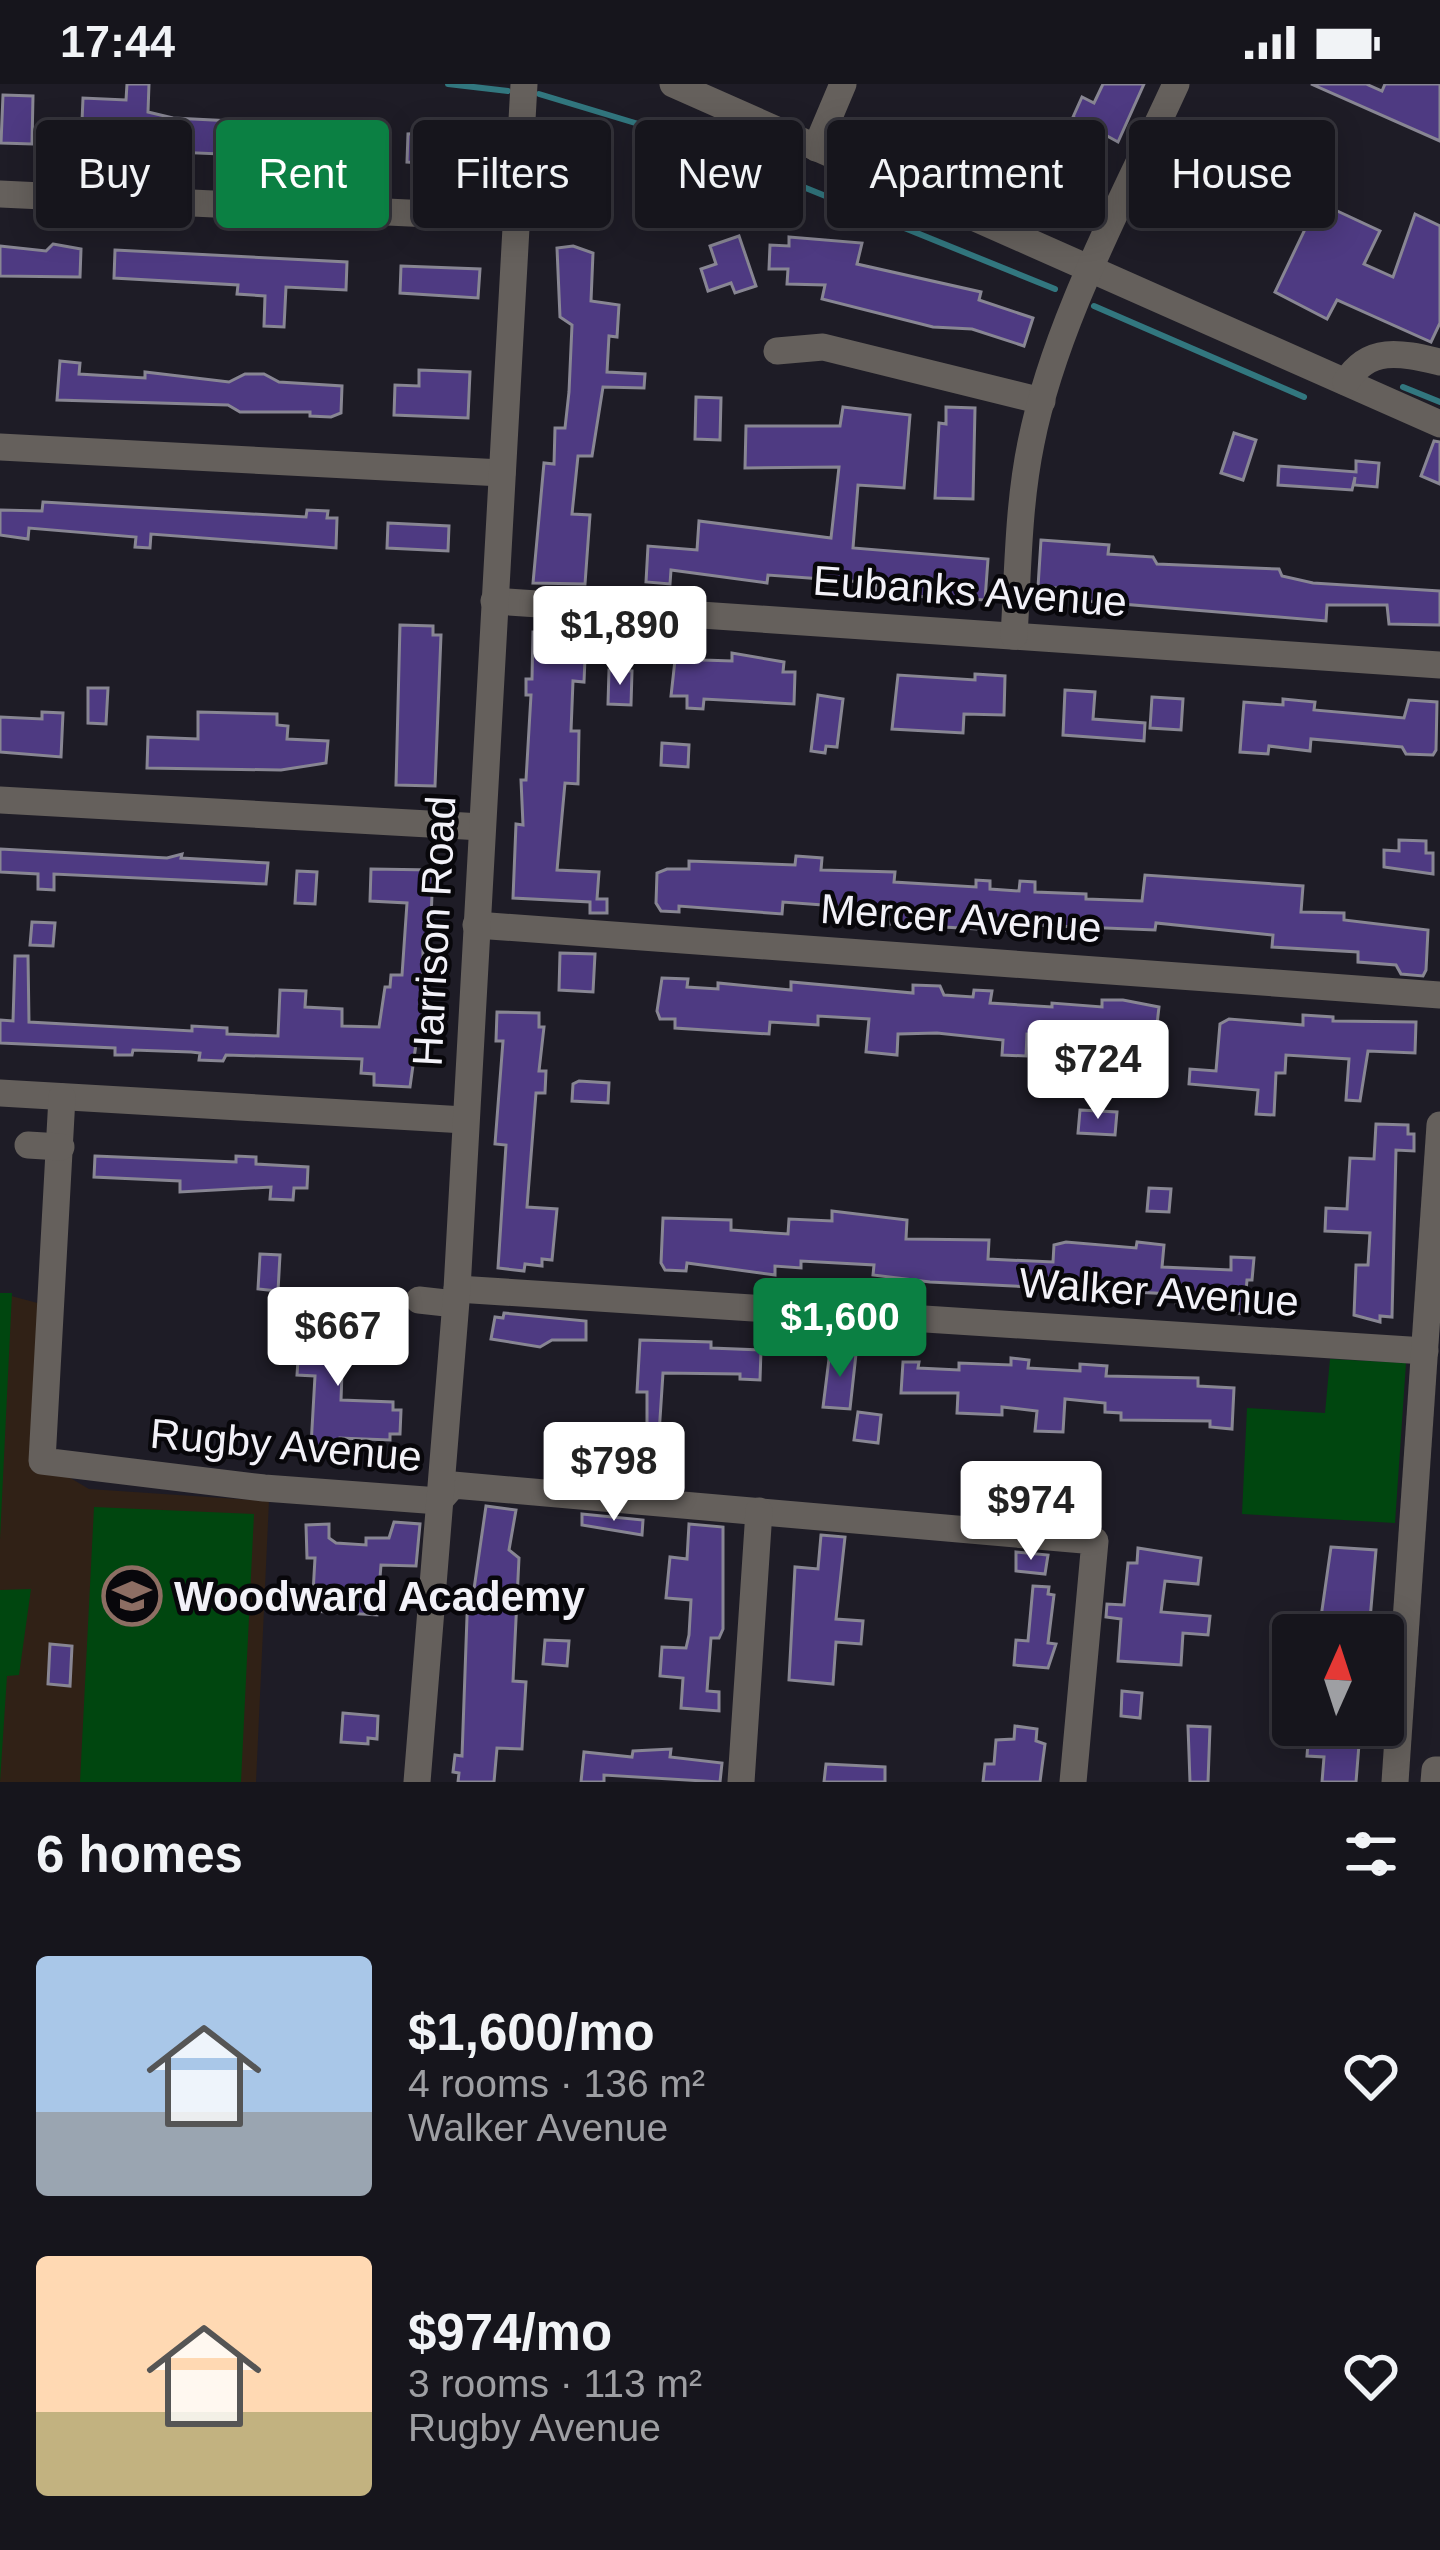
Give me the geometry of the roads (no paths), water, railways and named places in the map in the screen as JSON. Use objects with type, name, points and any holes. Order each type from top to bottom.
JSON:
[{"type":"street","name":"Harrison Road","points":[[522,120],[524,84]]},
{"type":"street","points":[[816,148],[843,84]]},
{"type":"street","points":[[1014,636],[1025,481],[1042,401],[1091,270],[1176,84]]},
{"type":"street","points":[[678,85],[1440,424]]},
{"type":"street","points":[[0,194],[413,213]]},
{"type":"street","name":"Harrison Road","points":[[417,1782],[456,1297],[515,228]]},
{"type":"street","points":[[777,351],[823,347],[1042,401]]},
{"type":"street","points":[[1346,382],[1359,361],[1374,355],[1440,362]]},
{"type":"street","points":[[0,447],[502,473]]},
{"type":"street","name":"Eubanks Avenue","points":[[494,601],[1440,665]]},
{"type":"street","points":[[0,800],[482,827]]},
{"type":"street","name":"Mercer Avenue","points":[[476,925],[1440,995]]},
{"type":"street","points":[[0,1094],[465,1120]]},
{"type":"street","name":"Rugby Avenue","points":[[62,1097],[43,1461],[264,1476],[439,1502],[453,1485],[1095,1541],[1073,1782]]},
{"type":"street","points":[[1395,1782],[1428,1484],[1425,1351],[1440,1125]]},
{"type":"street","points":[[28,1145],[61,1147]]},
{"type":"street","name":"Walker Avenue","points":[[419,1300],[456,1297],[1425,1351]]},
{"type":"street","points":[[741,1782],[759,1511]]},
{"type":"street","points":[[1434,1782],[1435,1770],[1440,1770]]},
{"type":"waterway","points":[[448,84],[508,91]]},
{"type":"waterway","points":[[539,94],[675,135],[1055,289]]},
{"type":"waterway","points":[[1094,306],[1304,397]]},
{"type":"waterway","points":[[1403,387],[1440,402]]},
{"type":"place","name":"Woodward Academy","points":[[132,1596]]}]
